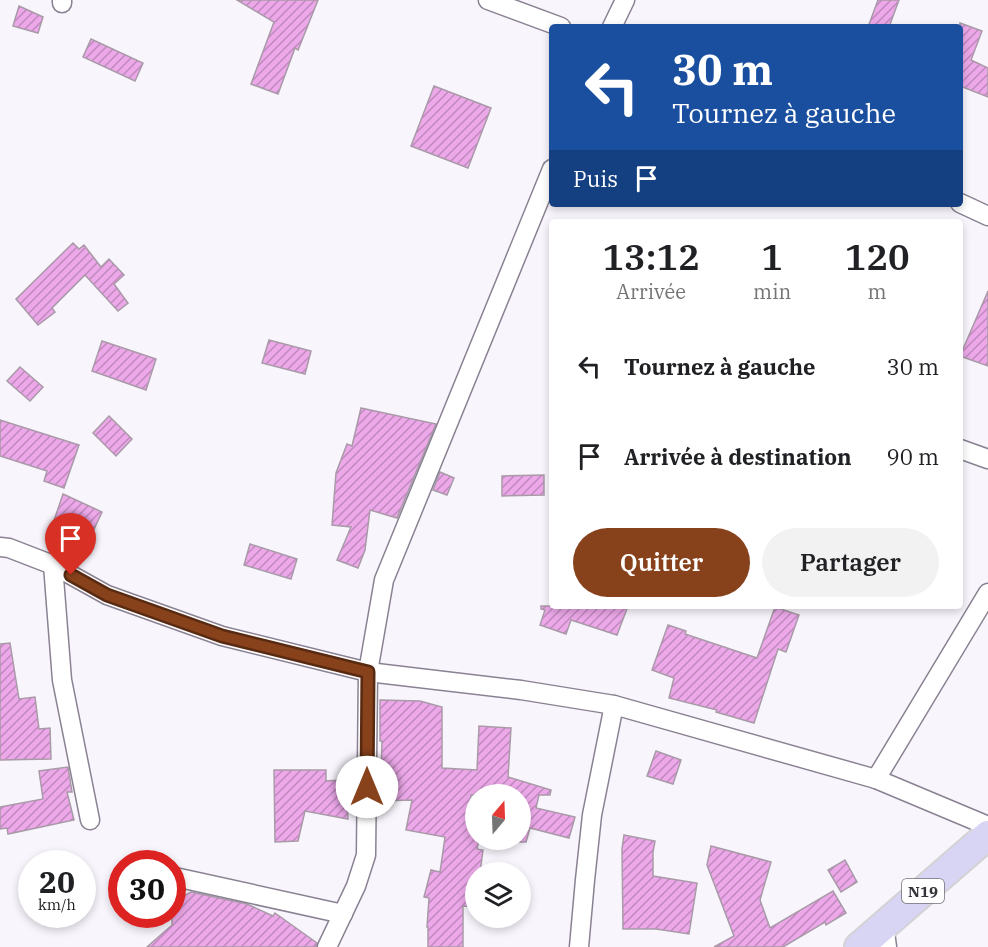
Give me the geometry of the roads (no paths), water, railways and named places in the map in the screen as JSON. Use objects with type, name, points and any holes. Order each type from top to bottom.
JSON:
[{"type":"main road","name":"N19","points":[[859,947],[885,936],[988,835]]},
{"type":"street","points":[[488,0],[553,24]]},
{"type":"street","points":[[613,24],[625,0]]},
{"type":"street","points":[[327,947],[356,886],[366,855],[368,672],[384,580],[549,176]]},
{"type":"street","points":[[963,204],[988,216]]},
{"type":"street","points":[[963,450],[988,459]]},
{"type":"street","points":[[0,546],[53,565],[107,595],[222,636],[368,672],[521,690],[614,705],[876,779],[988,826]]},
{"type":"street","points":[[53,565],[62,680],[90,820]]},
{"type":"street","points":[[876,779],[988,593]]},
{"type":"street","points":[[579,947],[592,815],[614,705]]},
{"type":"street","points":[[186,879],[343,914]]}]
